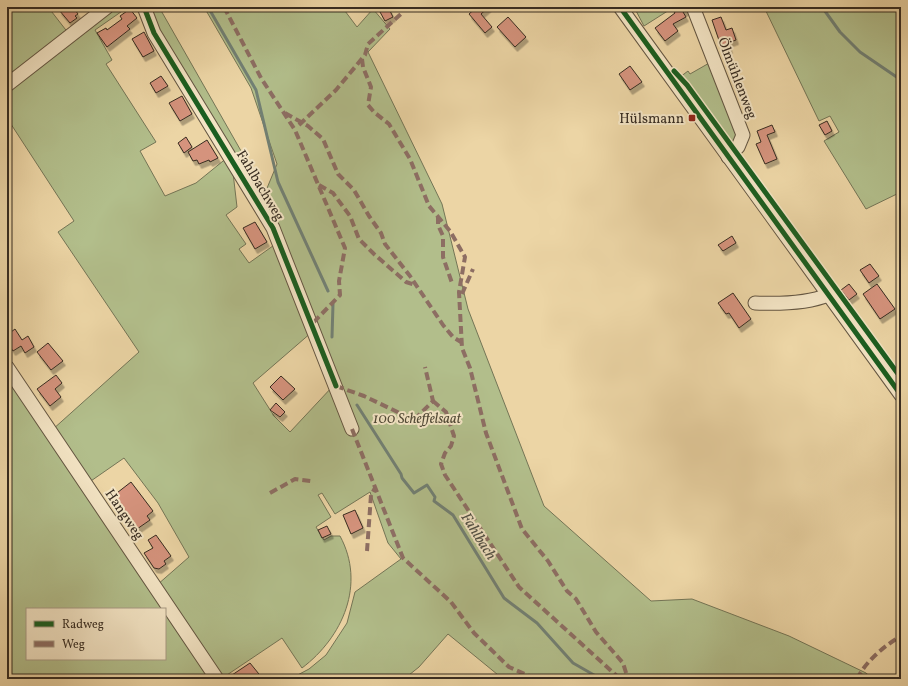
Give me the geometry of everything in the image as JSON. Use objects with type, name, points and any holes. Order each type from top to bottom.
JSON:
[{"type":"street","points":[[7,85],[107,7]]},
{"type":"street","name":"Fahlbachweg","points":[[144,7],[154,33],[273,228],[352,429]]},
{"type":"street","points":[[620,7],[901,395]]},
{"type":"street","name":"Ölmühlenweg","points":[[693,7],[743,135],[738,147],[728,157]]},
{"type":"street","points":[[755,302],[791,302],[819,298],[828,295]]},
{"type":"street","name":"Hangweg","points":[[7,367],[216,679]]},
{"type":"green space","name":"100 Scheffelsaat","points":[[7,7],[48,7],[69,34],[110,7],[128,7],[95,30],[112,60],[106,64],[156,142],[140,151],[165,196],[196,183],[228,157],[232,164],[237,207],[226,215],[246,244],[239,249],[249,263],[277,243],[312,332],[253,383],[274,416],[290,432],[333,386],[275,227],[146,7],[159,7],[265,193],[277,164],[251,88],[204,7],[342,7],[357,27],[373,9],[390,29],[368,52],[442,204],[468,309],[544,506],[651,601],[692,599],[789,636],[866,673],[873,679],[503,679],[448,634],[419,667],[404,679],[290,679],[309,669],[326,655],[347,623],[355,592],[401,559],[388,543],[370,492],[335,514],[322,493],[318,495],[331,517],[316,527],[324,540],[331,536],[340,536],[348,554],[351,573],[350,591],[346,608],[339,625],[329,641],[302,668],[282,638],[221,679],[157,585],[189,557],[158,503],[124,458],[88,483],[213,679],[7,679],[7,371],[52,430],[139,352],[58,232],[74,221],[7,118]]},
{"type":"green space","points":[[634,7],[674,7],[644,26]]},
{"type":"green space","points":[[764,7],[901,7],[901,192],[866,209],[824,141],[839,132],[830,116],[819,121]]},
{"type":"green space","points":[[711,62],[738,133],[733,146],[689,86],[680,77],[688,71],[690,74]]},
{"type":"building","points":[[64,7],[73,7],[78,14],[75,16],[77,18],[70,23],[59,10]]},
{"type":"building","points":[[388,7],[393,17],[385,21],[380,12]]},
{"type":"building","points":[[477,7],[489,7],[481,14],[492,27],[485,33],[469,14]]},
{"type":"building","points":[[672,7],[685,7],[686,11],[683,12],[686,17],[673,24],[678,31],[665,41],[655,28],[675,13]]},
{"type":"building","points":[[130,9],[137,18],[127,26],[130,29],[107,47],[97,33],[106,28],[107,30],[122,19],[120,16]]},
{"type":"building","points":[[508,17],[526,37],[515,47],[497,27]]},
{"type":"building","points":[[721,17],[726,30],[732,28],[736,40],[728,43],[730,49],[723,52],[712,20]]},
{"type":"building","points":[[144,32],[154,51],[143,57],[132,39]]},
{"type":"building","points":[[630,66],[642,82],[630,90],[619,74]]},
{"type":"building","points":[[161,76],[168,86],[156,93],[150,83]]},
{"type":"building","points":[[182,96],[192,114],[180,121],[169,103]]},
{"type":"building","points":[[827,121],[832,131],[825,135],[819,125]]},
{"type":"building","points":[[772,125],[775,132],[767,135],[777,159],[765,164],[756,144],[761,142],[757,131]]},
{"type":"building","points":[[186,137],[192,147],[184,153],[178,143]]},
{"type":"building","points":[[207,140],[218,158],[210,162],[209,160],[199,164],[197,160],[193,161],[188,152]]},
{"type":"building","points":[[255,222],[267,242],[255,249],[243,228]]},
{"type":"building","points":[[732,236],[736,243],[723,251],[718,245]]},
{"type":"building","points":[[870,264],[879,276],[869,283],[860,270]]},
{"type":"building","points":[[849,284],[857,294],[849,300],[841,290]]},
{"type":"building","points":[[877,284],[895,309],[880,319],[863,294]]},
{"type":"building","points":[[733,293],[751,319],[739,328],[729,313],[726,314],[718,303]]},
{"type":"building","points":[[15,329],[22,340],[28,336],[34,347],[25,353],[21,346],[13,351],[7,342],[7,335]]},
{"type":"building","points":[[48,343],[63,361],[51,370],[37,352]]},
{"type":"building","points":[[56,375],[62,383],[55,389],[61,397],[50,406],[37,389]]},
{"type":"building","points":[[281,376],[295,389],[283,400],[270,387]]},
{"type":"building","points":[[276,403],[285,412],[280,417],[270,410]]},
{"type":"building","points":[[131,482],[153,511],[147,516],[150,520],[137,529],[113,496]]},
{"type":"building","points":[[355,510],[363,528],[351,534],[343,515]]},
{"type":"building","points":[[327,526],[331,534],[322,538],[318,530]]},
{"type":"building","points":[[156,535],[171,556],[164,561],[166,564],[159,569],[154,568],[144,553],[153,548],[148,540]]},
{"type":"building","points":[[250,663],[263,679],[226,679]]},
{"type":"waterway","points":[[208,7],[256,90],[278,182],[328,291]]},
{"type":"waterway","points":[[822,7],[840,32],[860,52],[901,80]]},
{"type":"waterway","name":"Fahlbach","points":[[332,337],[333,304]]},
{"type":"waterway","name":"Fahlbach","points":[[357,405],[401,474],[402,478],[414,493],[427,485],[435,497],[434,501],[453,515],[504,598],[537,623],[573,663],[601,679]]},
{"type":"marked path","points":[[224,7],[261,78],[295,130],[345,248],[339,281],[340,295],[312,324]]},
{"type":"marked path","points":[[299,125],[336,90],[365,55],[368,44],[402,13]]},
{"type":"marked path","points":[[362,59],[363,67],[371,87],[368,105],[389,124],[410,159],[429,206],[450,231],[465,257],[459,292],[462,348],[470,368],[486,433],[522,529],[548,561],[567,591],[576,599],[596,632],[623,663],[628,679]]},
{"type":"marked path","points":[[285,113],[308,126],[323,139],[338,174],[354,190],[381,233],[385,244],[410,276],[443,325],[453,337],[461,342]]},
{"type":"marked path","points":[[319,185],[333,193],[350,216],[359,239],[406,282],[415,285]]},
{"type":"marked path","points":[[438,216],[438,225],[443,236],[443,257],[452,283]]},
{"type":"marked path","points":[[462,294],[473,269]]},
{"type":"marked path","points":[[336,386],[364,396],[410,418],[417,417],[433,401],[425,367]]},
{"type":"marked path","points":[[433,401],[446,412],[454,436],[451,446],[445,453],[441,464],[445,475],[519,587],[618,677],[625,679]]},
{"type":"marked path","points":[[352,429],[403,558],[451,602],[474,633],[509,667],[536,679]]},
{"type":"marked path","points":[[270,493],[295,479],[311,481]]},
{"type":"marked path","points":[[367,551],[371,495],[375,488]]},
{"type":"marked path","points":[[857,679],[865,666],[876,654],[901,636]]},
{"type":"cycle path","points":[[144,7],[154,33],[273,228],[336,386]]},
{"type":"cycle path","points":[[620,7],[901,395]]},
{"type":"cycle path","points":[[674,71],[687,85],[901,378]]},
{"type":"place","name":"Hülsmann","points":[[692,118]]}]
